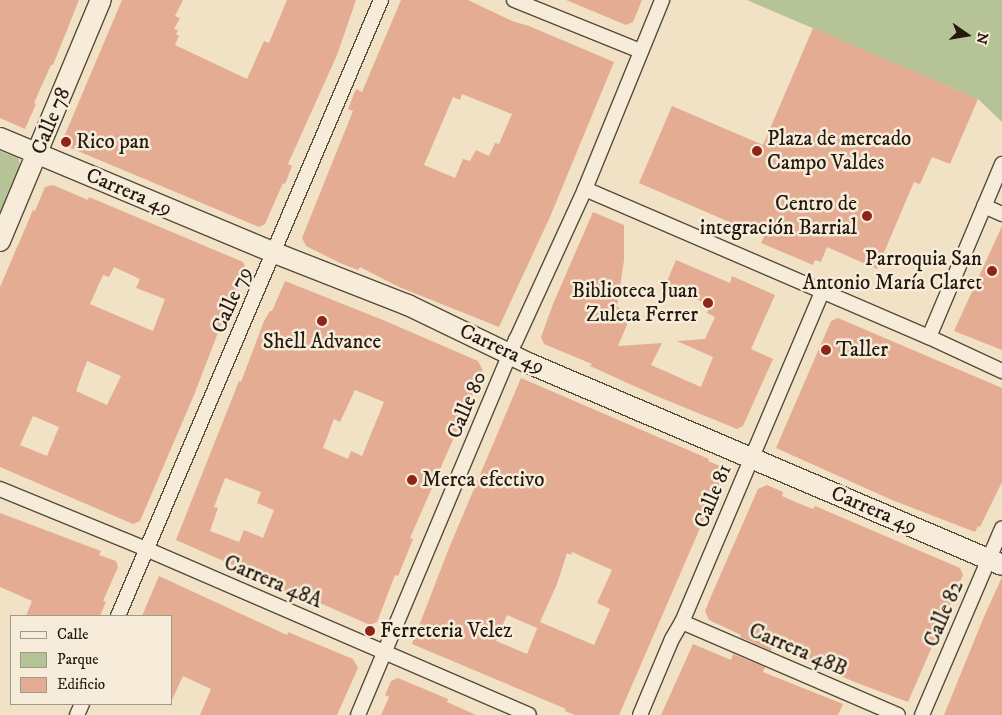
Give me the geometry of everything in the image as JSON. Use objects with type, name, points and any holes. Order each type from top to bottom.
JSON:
[{"type":"street","name":"Calle 78","points":[[0,241],[101,0]]},
{"type":"street","name":"Calle 79","points":[[118,615],[275,253],[381,0]]},
{"type":"street","points":[[514,0],[640,51]]},
{"type":"street","name":"Calle 80","points":[[358,715],[386,653],[510,354],[585,189],[662,0]]},
{"type":"street","name":"Carrera 49","points":[[0,138],[275,253],[408,305],[510,354],[995,562]]},
{"type":"street","points":[[929,337],[1002,164]]},
{"type":"street","points":[[585,189],[929,337],[1002,371]]},
{"type":"street","points":[[984,206],[1002,214]]},
{"type":"street","name":"Calle 81","points":[[640,715],[672,639],[682,622],[822,292]]},
{"type":"street","name":"Carrera 48A","points":[[0,489],[146,549],[529,715]]},
{"type":"street","name":"Calle 82","points":[[922,715],[995,562],[1002,528]]},
{"type":"street","name":"Carrera 48B","points":[[682,622],[898,715]]},
{"type":"green space","points":[[747,0],[1002,0],[1002,122],[978,99]]},
{"type":"green space","points":[[0,151],[18,158],[22,169],[0,220]]},
{"type":"building","points":[[0,0],[79,0],[53,65],[51,65],[34,103],[36,104],[25,129],[0,118]]},
{"type":"building","points":[[122,0],[183,0],[175,16],[180,18],[174,29],[178,30],[176,34],[179,36],[175,45],[247,79],[264,41],[269,43],[287,0],[356,0],[337,55],[288,164],[292,166],[285,184],[283,183],[265,224],[259,227],[61,144]]},
{"type":"building","points":[[401,0],[468,0],[512,21],[529,26],[614,62],[550,217],[499,327],[399,287],[360,267],[358,270],[340,263],[306,246],[302,238],[353,111],[348,109],[356,89],[362,92]],"holes":[[[462,94],[512,114],[499,144],[495,143],[489,156],[476,150],[470,161],[463,159],[455,178],[424,165],[453,97],[460,100]]]},
{"type":"building","points":[[566,0],[642,0],[633,22],[626,25]]},
{"type":"building","name":"Plaza de mercado Campo Valdes","points":[[813,28],[978,99],[950,164],[932,157],[920,184],[914,182],[877,269],[827,247],[821,262],[815,260],[813,265],[761,243],[764,237],[639,183],[672,106],[763,145]]},
{"type":"building","points":[[53,185],[88,200],[89,197],[243,262],[246,269],[234,300],[231,299],[194,395],[140,521],[133,524],[0,467],[0,287],[33,210],[35,211],[45,187]],"holes":[[[114,267],[140,279],[136,288],[165,299],[153,331],[90,304],[103,275],[109,277]],[[87,361],[121,376],[107,405],[76,391]],[[33,416],[59,427],[47,456],[20,445]]]},
{"type":"building","points":[[593,212],[624,225],[624,260],[617,307],[632,313],[618,346],[662,343],[651,365],[701,387],[713,357],[677,341],[705,339],[715,317],[707,313],[710,305],[665,286],[676,260],[730,283],[732,276],[775,295],[751,349],[773,359],[743,426],[737,429],[654,395],[590,366],[592,364],[544,344],[541,337],[553,304]]},
{"type":"building","name":"Parroquia San Antonio María Claret","points":[[1002,226],[1002,350],[954,331]]},
{"type":"building","points":[[285,281],[478,361],[483,371],[410,538],[413,539],[398,576],[395,575],[377,622],[370,625],[288,590],[286,594],[274,589],[276,584],[176,540],[264,321],[270,311],[272,311]],"holes":[[[355,390],[384,402],[362,456],[351,451],[348,459],[323,448],[334,419],[340,422]],[[225,478],[261,492],[257,503],[274,510],[263,538],[244,530],[239,542],[210,531],[218,508],[214,507]]]},
{"type":"building","points":[[838,318],[1002,388],[1002,482],[980,527],[978,526],[975,532],[892,500],[776,448],[831,321]]},
{"type":"building","points":[[521,378],[709,459],[708,461],[720,466],[723,475],[619,715],[575,715],[565,711],[566,709],[412,644],[449,548]],"holes":[[[572,552],[612,570],[597,603],[610,609],[594,645],[540,622],[557,584],[567,553],[571,555]],[[507,615],[537,628],[538,626],[527,654],[496,641]]]},
{"type":"building","points":[[767,485],[783,492],[782,496],[798,503],[813,509],[815,506],[960,568],[963,575],[908,702],[857,683],[772,646],[771,651],[709,620],[705,611],[712,594],[758,489]]},
{"type":"building","points":[[0,513],[101,551],[99,555],[116,561],[118,567],[103,601],[106,602],[100,615],[26,615],[32,601],[0,587]]},
{"type":"building","points":[[159,576],[287,635],[288,632],[353,659],[358,668],[337,715],[200,715],[211,689],[183,676],[172,700],[172,615],[142,615]]},
{"type":"building","points":[[1002,577],[1002,715],[944,715],[983,619]]},
{"type":"building","points":[[693,644],[731,660],[733,654],[765,667],[763,672],[843,704],[838,715],[661,715]]},
{"type":"building","points":[[398,678],[448,699],[447,702],[476,715],[381,715],[389,697],[385,695],[391,681]]},
{"type":"place","name":"Rico pan","points":[[66,142]]},
{"type":"place","name":"Plaza de mercado Campo Valdes","points":[[757,151]]},
{"type":"place","name":"Centro de integración Barrial","points":[[867,216]]},
{"type":"place","name":"Parroquia San Antonio María Claret","points":[[992,271]]},
{"type":"place","name":"Biblioteca Juan Zuleta Ferrer","points":[[708,303]]},
{"type":"place","name":"Shell Advance","points":[[322,321]]},
{"type":"place","name":"Taller","points":[[826,350]]},
{"type":"place","name":"Merca efectivo","points":[[412,480]]},
{"type":"place","name":"Ferreteria Velez","points":[[370,631]]}]
